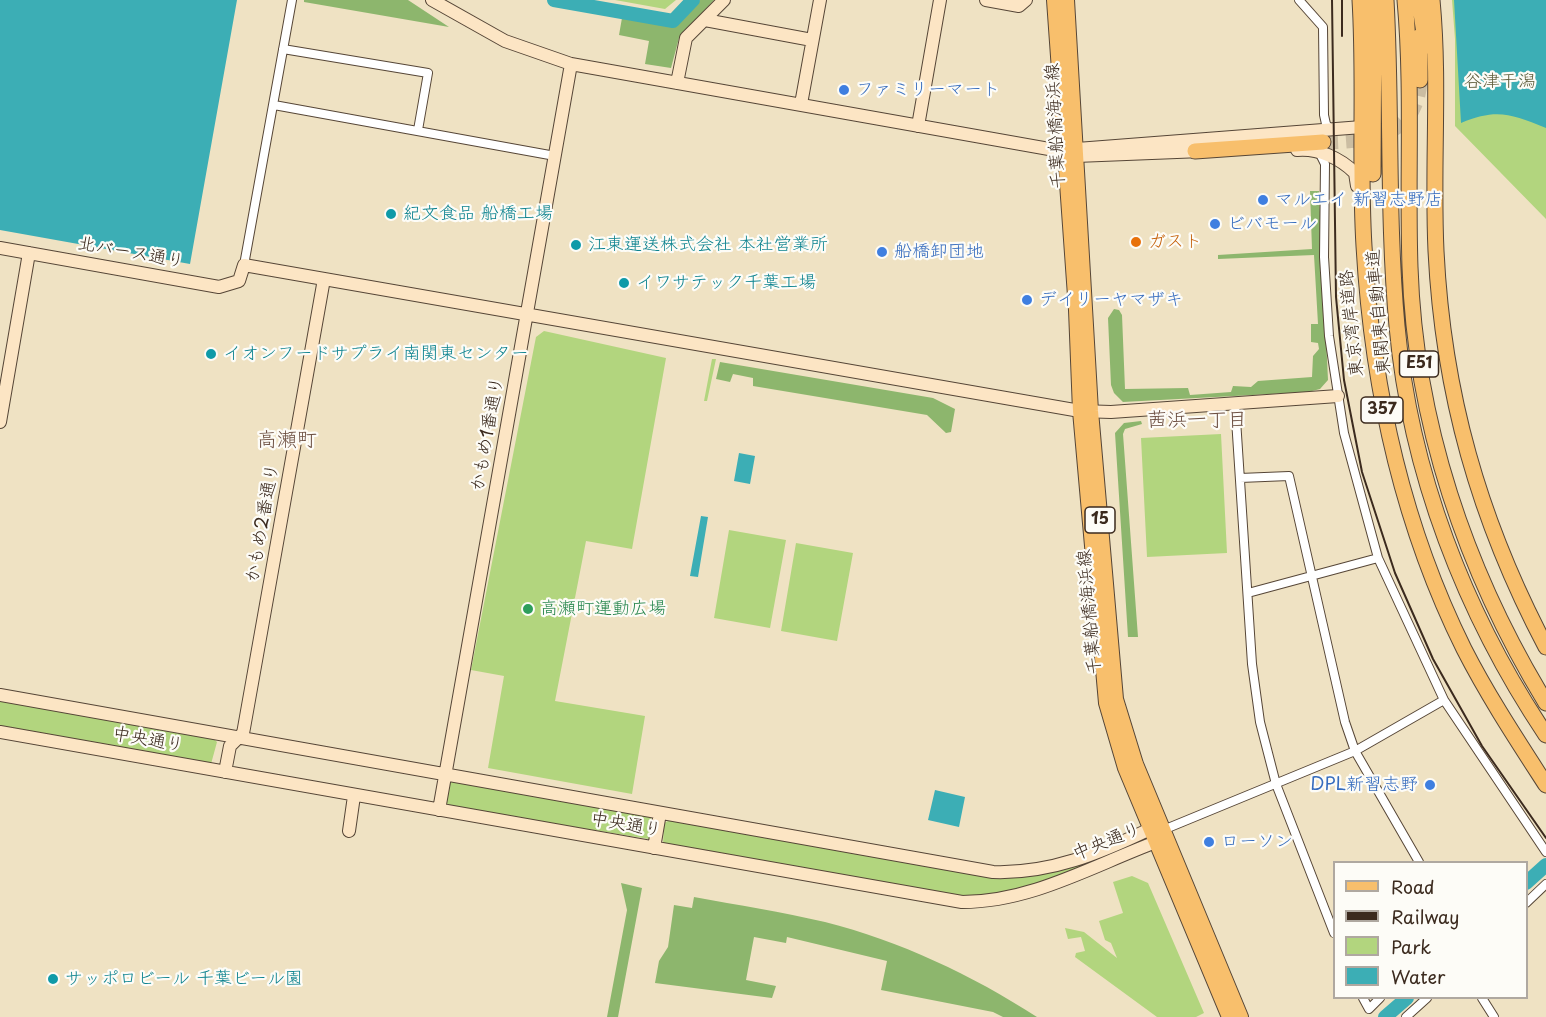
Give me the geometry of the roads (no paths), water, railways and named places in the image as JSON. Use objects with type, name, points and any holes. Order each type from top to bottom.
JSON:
[{"type":"highway","name":"東京湾岸道路","points":[[1360,0],[1364,244],[1376,374],[1400,485],[1421,550],[1474,668],[1546,785]]},
{"type":"highway","points":[[1364,244],[1371,229],[1373,213],[1374,0]]},
{"type":"highway","name":"東関東自動車道","points":[[1386,0],[1392,268],[1397,329],[1415,433],[1437,511],[1469,597],[1514,685],[1546,735]]},
{"type":"highway","name":"東関東自動車道","points":[[1405,0],[1410,268],[1414,327],[1427,409],[1446,482],[1470,553],[1514,648],[1546,703]]},
{"type":"highway","points":[[1418,0],[1420,80]]},
{"type":"highway","points":[[1418,0],[1426,49],[1426,197],[1430,270],[1449,380],[1472,472],[1489,520],[1509,570],[1546,647]]},
{"type":"highway","points":[[1432,0],[1436,251],[1449,380]]},
{"type":"highway","points":[[1362,128],[1372,120],[1373,104]]},
{"type":"highway","points":[[1196,151],[1324,141]]},
{"type":"main road","name":"千葉船橋海浜線","points":[[1054,0],[1072,152]]},
{"type":"main road","name":"千葉船橋海浜線","points":[[1067,0],[1076,310],[1106,703],[1125,768],[1241,1017]]},
{"type":"main road","name":"千葉船橋海浜線","points":[[1156,834],[1229,1017]]},
{"type":"street","points":[[292,0],[244,265],[1085,411],[1235,404],[1338,396]]},
{"type":"street","points":[[432,0],[505,41],[571,64],[1072,152],[1196,151]]},
{"type":"street","points":[[677,83],[686,38],[724,0]]},
{"type":"street","points":[[801,104],[820,0]]},
{"type":"street","points":[[918,126],[940,0]]},
{"type":"street","points":[[986,0],[1019,6],[1026,0]]},
{"type":"street","points":[[1299,0],[1323,27],[1326,124],[1324,257],[1329,336],[1344,432],[1377,558],[1444,700],[1544,850]]},
{"type":"street","points":[[705,20],[813,40]]},
{"type":"street","points":[[283,49],[428,73],[418,130]]},
{"type":"street","name":"かもめ1番通り","points":[[439,810],[571,64]]},
{"type":"street","points":[[274,105],[555,156]]},
{"type":"street","points":[[1072,152],[1312,131],[1322,124],[1324,115]]},
{"type":"street","points":[[1324,141],[1362,128]]},
{"type":"street","points":[[1312,131],[1324,141],[1338,160],[1355,173],[1358,209],[1363,218]]},
{"type":"street","points":[[1324,183],[1328,168],[1338,160]]},
{"type":"street","name":"北バース通り","points":[[0,248],[219,287],[238,281],[244,265]]},
{"type":"street","points":[[0,422],[29,253]]},
{"type":"street","name":"かもめ2番通り","points":[[225,772],[230,746],[244,728],[324,279]]},
{"type":"street","points":[[1235,404],[1252,664],[1258,712],[1276,784],[1333,928]]},
{"type":"street","points":[[1240,478],[1289,476],[1345,722],[1356,751],[1418,861]]},
{"type":"street","points":[[1248,592],[1377,558]]},
{"type":"street","name":"中央通り","points":[[0,695],[979,870],[1012,872],[1065,864],[1156,834]]},
{"type":"street","points":[[1156,834],[1356,751],[1444,700]]},
{"type":"street","name":"中央通り","points":[[0,732],[927,898],[989,902],[1027,894],[1156,834]]},
{"type":"street","points":[[349,831],[354,796]]},
{"type":"street","points":[[654,848],[660,813]]},
{"type":"street","points":[[1528,902],[1546,884]]},
{"type":"street","points":[[1364,999],[1369,1009],[1379,999]]},
{"type":"street","points":[[1406,1017],[1417,1013],[1426,999]]},
{"type":"street","points":[[1483,999],[1494,1017]]},
{"type":"water","points":[[0,0],[237,0],[190,264],[0,230]]},
{"type":"water","name":"谷津干潟","points":[[1454,0],[1546,0],[1546,128],[1513,116],[1494,114],[1461,123]]},
{"type":"water","points":[[739,453],[755,456],[750,484],[734,481]]},
{"type":"water","points":[[701,516],[708,517],[698,577],[690,576]]},
{"type":"water","points":[[935,790],[965,797],[959,827],[928,820]]},
{"type":"waterway","points":[[554,0],[673,21],[693,0]]},
{"type":"waterway","points":[[1528,881],[1546,865]]},
{"type":"waterway","points":[[1385,1017],[1406,999]]},
{"type":"tunnel","points":[[1323,142],[1358,140],[1388,132],[1410,114],[1417,99],[1420,80]]},
{"type":"railway","points":[[1332,0],[1336,297],[1344,380],[1362,472],[1395,573],[1433,659],[1482,746],[1546,838]]},
{"type":"railway","points":[[1342,0],[1342,36]]},
{"type":"place","name":"ファミリーマート","points":[[844,90]]},
{"type":"place","name":"マルエイ 新習志野店","points":[[1263,200]]},
{"type":"place","name":"紀文食品 船橋工場","points":[[391,214]]},
{"type":"place","name":"ビバモール","points":[[1215,224]]},
{"type":"place","name":"ガスト","points":[[1136,242]]},
{"type":"place","name":"江東運送株式会社 本社営業所","points":[[576,245]]},
{"type":"place","name":"船橋卸団地","points":[[882,252]]},
{"type":"place","name":"イワサテック千葉工場","points":[[624,283]]},
{"type":"place","name":"デイリーヤマザキ","points":[[1027,300]]},
{"type":"place","name":"イオンフードサプライ南関東センター","points":[[211,354]]},
{"type":"place","name":"高瀬町運動広場","points":[[528,609]]},
{"type":"place","name":"DPL新習志野","points":[[1430,785]]},
{"type":"place","name":"ローソン","points":[[1209,842]]},
{"type":"place","name":"サッポロビール 千葉ビール園","points":[[53,979]]},
{"type":"district","name":"茜浜一丁目","points":[[1197,420]]},
{"type":"district","name":"高瀬町","points":[[287,440]]}]
